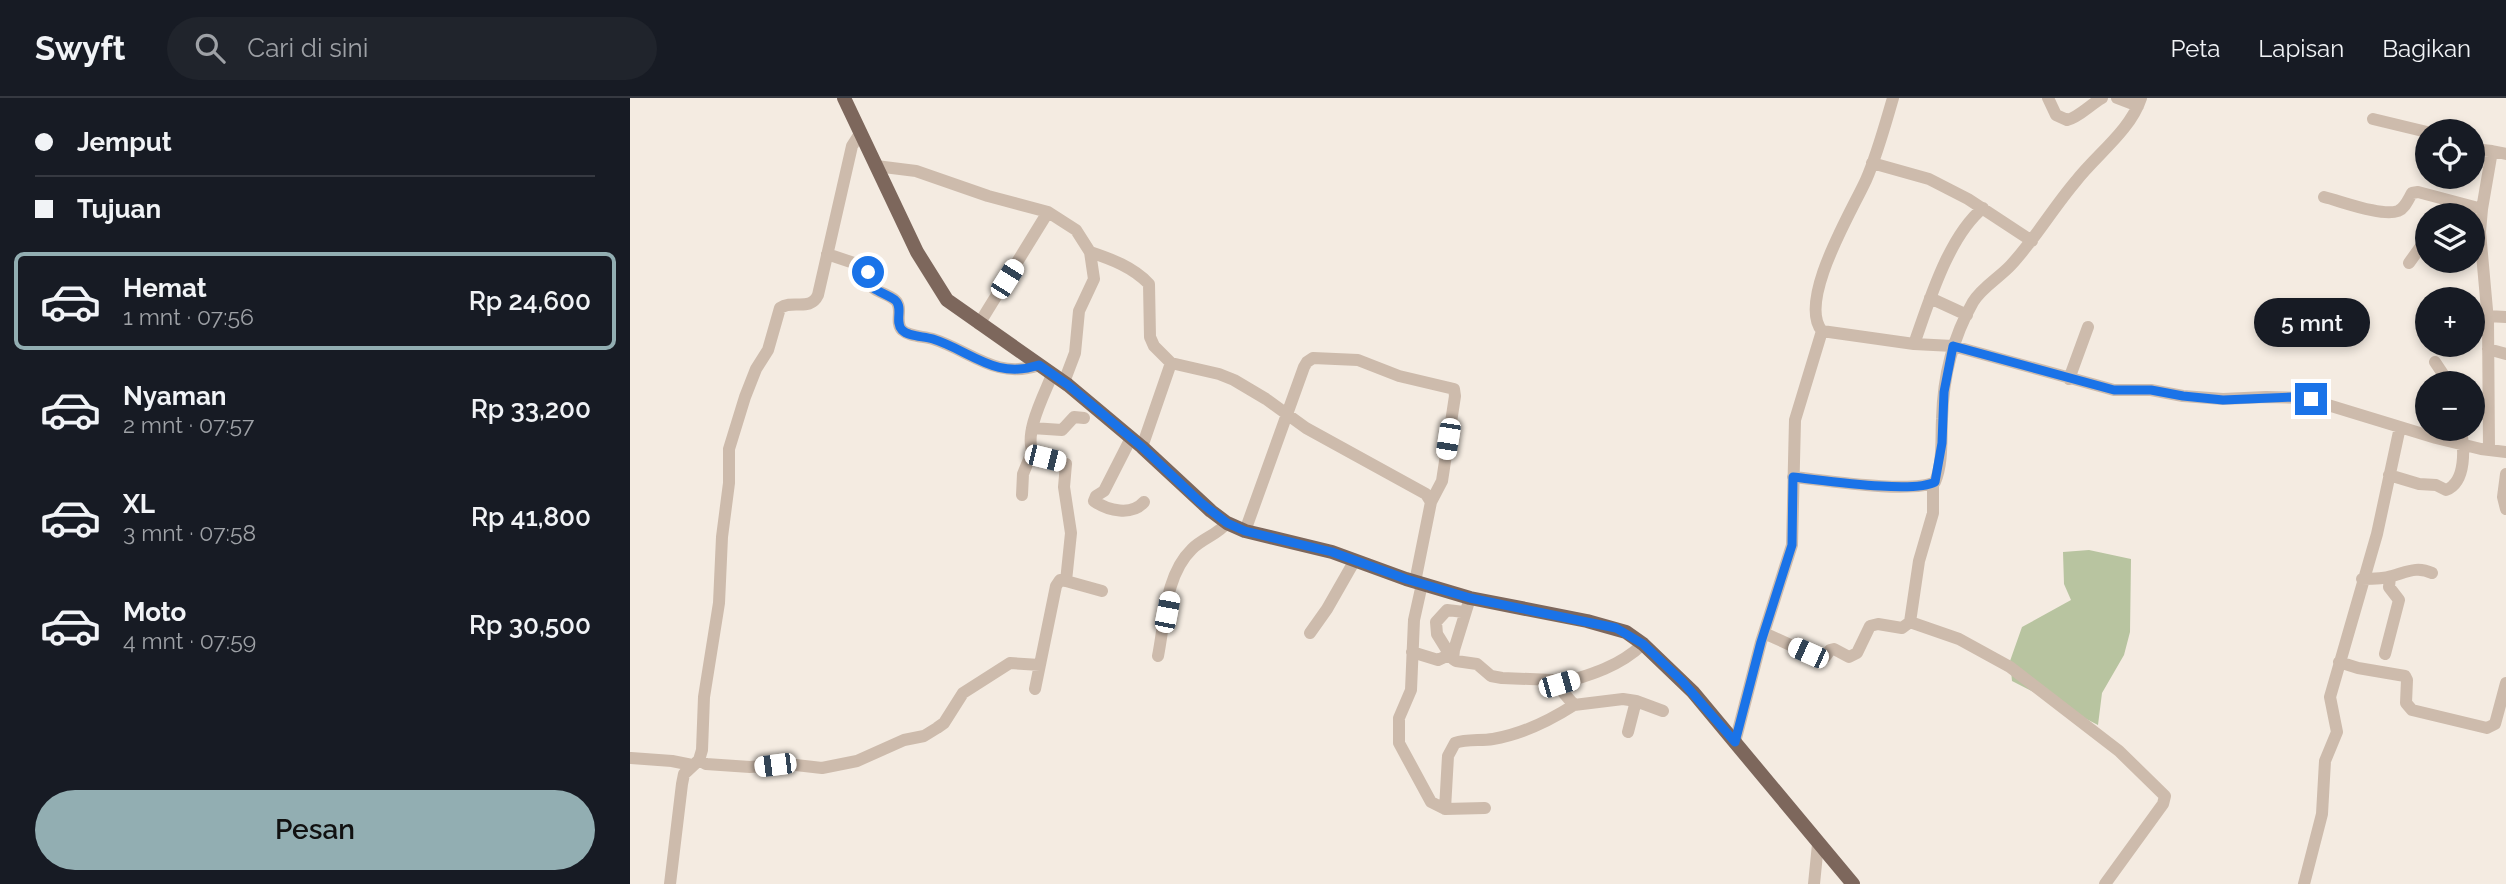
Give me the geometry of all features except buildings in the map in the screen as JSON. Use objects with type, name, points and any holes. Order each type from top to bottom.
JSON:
[{"type":"main road","points":[[844,98],[934,282],[947,300],[1058,379],[1136,443],[1200,502],[1227,523],[1245,531],[1355,559],[1418,583],[1470,598],[1612,626],[1626,632],[1643,644],[1693,692],[1853,884]]},
{"type":"street","points":[[1735,742],[1764,633],[1792,545],[1794,430],[1797,408],[1822,331],[1815,315],[1821,285],[1837,234],[1866,179],[1893,98]]},
{"type":"street","points":[[2048,98],[2056,115],[2067,120],[2075,118],[2086,107],[2102,98]]},
{"type":"street","points":[[1764,633],[1808,653],[1825,657],[1830,650],[1835,649],[1849,657],[1857,653],[1870,626],[1878,624],[1902,628],[1910,622],[1919,561],[1933,513],[1933,484],[1937,478],[1942,443],[1944,392],[1953,346],[1981,292],[2008,268],[2032,241],[2076,180],[2121,131],[2140,102],[2117,98]]},
{"type":"street","points":[[2374,119],[2415,129]]},
{"type":"street","points":[[670,884],[684,774],[695,763],[702,750],[704,697],[719,603],[722,537],[729,483],[729,449],[745,397],[768,350],[780,307],[789,304],[807,305],[815,301],[852,146],[861,132]]},
{"type":"street","points":[[2485,150],[2506,154]]},
{"type":"street","points":[[2483,203],[2492,151]]},
{"type":"street","points":[[1872,163],[1929,180],[1983,208],[2032,241]]},
{"type":"street","points":[[876,166],[916,171],[988,196],[1048,212],[1076,230],[1090,252],[1094,279],[1079,311],[1075,352],[1032,428],[1032,452],[1023,474],[1022,495]]},
{"type":"street","points":[[2324,197],[2393,212],[2405,206],[2412,193],[2418,192],[2462,203]]},
{"type":"street","points":[[1914,344],[1944,265],[1971,220],[1983,208]]},
{"type":"street","points":[[979,324],[1048,212]]},
{"type":"street","points":[[1090,252],[1118,262],[1147,281],[1150,292],[1150,337],[1154,346],[1171,363],[1234,380],[1317,434],[1422,491],[1431,502]]},
{"type":"street","points":[[827,254],[866,267],[867,282],[897,301],[898,322],[900,328],[908,334],[940,342],[988,365],[1020,369],[1039,365]]},
{"type":"street","points":[[2409,262],[2415,254]]},
{"type":"street","points":[[2480,273],[2487,316],[2489,450]]},
{"type":"street","points":[[1930,298],[1967,315]]},
{"type":"street","points":[[2487,316],[2506,317]]},
{"type":"street","points":[[2069,379],[2088,327]]},
{"type":"street","points":[[1822,331],[1914,344],[1953,346],[2121,391],[2151,390],[2202,398],[2305,398],[2464,445],[2506,452]]},
{"type":"street","points":[[2488,349],[2506,354]]},
{"type":"street","points":[[1245,531],[1307,362],[1313,358],[1358,360],[1399,376],[1454,388],[1441,481],[1431,502],[1418,583],[1411,690],[1400,713],[1397,736],[1401,749],[1416,772],[1419,783],[1426,790],[1429,800],[1445,808],[1485,808]]},
{"type":"street","points":[[2435,362],[2441,371]]},
{"type":"street","points":[[1144,502],[1139,508],[1124,511],[1111,509],[1094,501],[1096,496],[1104,491],[1136,443],[1171,363]]},
{"type":"street","points":[[1032,428],[1062,430],[1074,417],[1084,418]]},
{"type":"street","points":[[2304,884],[2322,814],[2325,761],[2337,732],[2330,705],[2339,662],[2377,534],[2400,427]]},
{"type":"street","points":[[2389,475],[2450,489],[2458,481],[2463,441]]},
{"type":"street","points":[[1032,452],[1066,464],[1064,487],[1070,533],[1066,581]]},
{"type":"street","points":[[2506,474],[2503,497],[2506,509]]},
{"type":"street","points":[[1793,477],[1868,485],[1933,484]]},
{"type":"street","points":[[1158,656],[1174,575],[1190,551],[1220,531],[1227,523]]},
{"type":"street","points":[[1310,633],[1355,559]]},
{"type":"street","points":[[2362,579],[2390,577],[2410,569],[2432,573]]},
{"type":"street","points":[[2385,654],[2399,600],[2389,587],[2390,577]]},
{"type":"street","points":[[1035,689],[1056,586],[1060,580],[1102,591]]},
{"type":"street","points":[[1452,654],[1470,598]]},
{"type":"street","points":[[1464,612],[1447,610],[1436,622],[1437,634],[1456,661],[1477,664],[1491,676],[1553,680],[1574,705]]},
{"type":"street","points":[[1910,622],[1959,639],[2010,667],[2119,751],[2165,796],[2163,804],[2105,884]]},
{"type":"street","points":[[1559,684],[1616,664],[1643,644]]},
{"type":"street","points":[[1412,652],[1438,660],[1452,654]]},
{"type":"street","points":[[2339,662],[2405,676],[2406,703],[2412,710],[2487,728],[2495,724],[2506,683]]},
{"type":"street","points":[[631,758],[750,767],[787,764],[822,768],[857,761],[904,740],[924,736],[937,728],[944,723],[963,693],[1010,663],[1040,665]]},
{"type":"street","points":[[1445,808],[1448,756],[1455,743],[1494,739],[1521,732],[1549,721],[1574,705],[1623,699],[1663,711]]},
{"type":"street","points":[[1628,732],[1636,701]]},
{"type":"street","points":[[1814,884],[1818,844]]},
{"type":"green space","points":[[2089,550],[2131,559],[2130,632],[2124,655],[2102,693],[2098,725],[2012,681],[2010,661],[2022,627],[2071,600],[2064,584],[2063,552]]},
{"type":"route","points":[[868,272],[867,282],[897,301],[898,322],[900,328],[908,334],[930,338],[995,367],[1028,369],[1039,365],[1068,385],[1142,447],[1200,502],[1227,523],[1245,531],[1355,559],[1406,579],[1470,598],[1587,621],[1626,632],[1643,644],[1693,692],[1735,742],[1761,642],[1792,545],[1793,477],[1880,486],[1924,486],[1935,482],[1942,443],[1944,392],[1953,346],[2114,390],[2151,390],[2223,400],[2266,397],[2311,399]]}]
